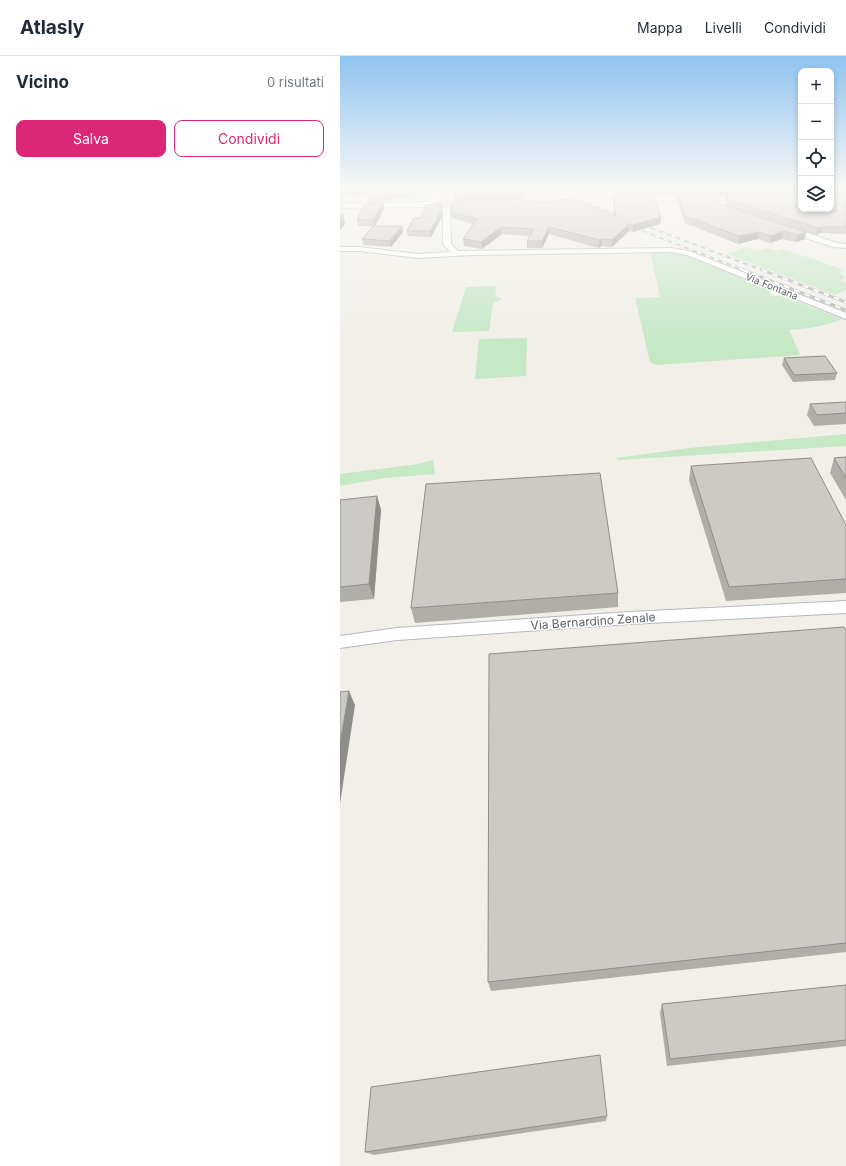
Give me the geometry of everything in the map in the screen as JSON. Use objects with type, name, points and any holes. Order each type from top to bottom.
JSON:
[{"type":"street","points":[[447,240],[447,244],[456,254]]},
{"type":"street","points":[[819,240],[846,246]]},
{"type":"street","name":"Via Fontana","points":[[340,249],[359,249],[407,256],[650,249],[681,251],[846,316]]},
{"type":"street","name":"Via Bernardino Zenale","points":[[340,642],[404,633],[629,618],[846,607]]},
{"type":"green space","points":[[746,247],[757,251],[767,248],[776,251],[783,249],[845,270],[839,273],[846,277],[840,281],[846,283],[846,290],[835,295],[727,254]]},
{"type":"green space","points":[[658,250],[689,256],[768,287],[771,296],[783,296],[842,319],[816,327],[789,330],[800,355],[656,365],[650,362],[635,298],[660,297],[650,251]]},
{"type":"green space","points":[[497,286],[495,293],[496,296],[502,299],[493,303],[489,331],[452,332],[466,287]]},
{"type":"green space","points":[[527,338],[526,376],[475,379],[479,339]]},
{"type":"green space","points":[[846,434],[846,446],[618,460],[617,458],[689,448]]},
{"type":"green space","points":[[433,460],[435,474],[384,478],[340,486],[340,474],[418,464]]},
{"type":"building","points":[[373,240],[391,240],[390,241]]},
{"type":"building","points":[[468,240],[484,240],[481,242]]},
{"type":"building","points":[[528,240],[543,240],[542,241],[527,241]]},
{"type":"building","points":[[825,356],[837,373],[794,375],[784,358]]},
{"type":"building","points":[[846,402],[846,413],[817,415],[810,404]]},
{"type":"building","points":[[846,457],[846,478],[834,458]]},
{"type":"building","points":[[811,458],[846,525],[846,579],[729,587],[691,466]]},
{"type":"building","points":[[600,473],[618,593],[411,608],[426,484]]},
{"type":"building","points":[[377,496],[369,584],[340,587],[340,500]]},
{"type":"building","points":[[844,627],[846,631],[846,943],[488,982],[489,654]]},
{"type":"building","points":[[349,691],[340,744],[340,692]]},
{"type":"building","points":[[846,985],[846,1040],[670,1059],[662,1004]]},
{"type":"building","points":[[600,1055],[607,1116],[365,1152],[371,1087]]},
{"type":"railway","points":[[666,240],[746,271]]},
{"type":"railway","points":[[682,240],[765,271]]},
{"type":"railway","points":[[743,270],[846,310]]},
{"type":"railway","points":[[762,270],[846,302]]}]
